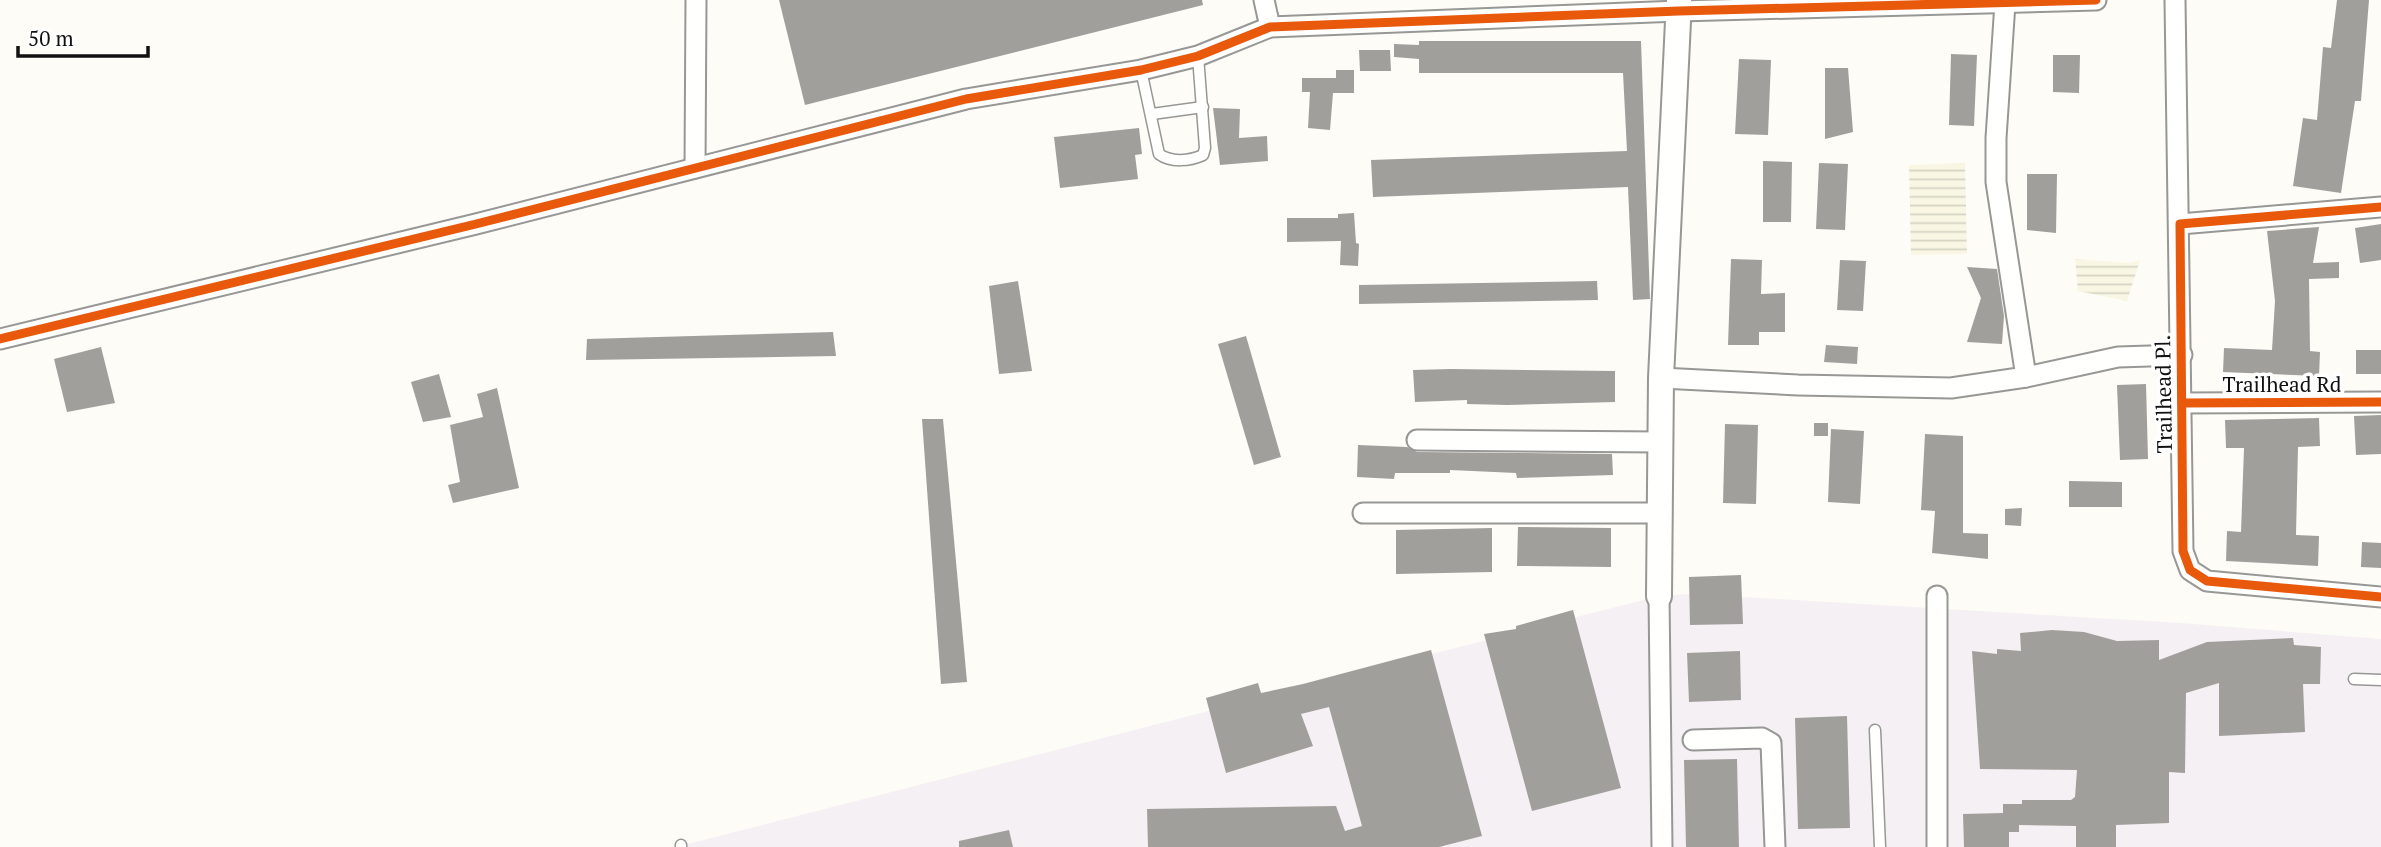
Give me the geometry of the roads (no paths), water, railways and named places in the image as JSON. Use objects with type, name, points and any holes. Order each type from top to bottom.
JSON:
[{"type":"street","points":[[695,168],[696,0]]},
{"type":"street","points":[[1264,0],[1270,27]]},
{"type":"street","points":[[0,339],[966,99],[1141,70],[1198,56],[1270,27],[1679,5],[2096,0]]},
{"type":"street","name":"Trailhead Pl.","points":[[2175,0],[2183,551],[2190,570],[2207,581],[2381,597]]},
{"type":"street","points":[[2005,3],[1996,138],[1996,182],[2026,377]]},
{"type":"street","points":[[1662,847],[1659,596],[1661,378],[1679,5]]},
{"type":"street","points":[[2180,224],[2381,207]]},
{"type":"street","points":[[1661,378],[1798,385],[1951,388],[2026,377],[2118,356],[2182,355]]},
{"type":"street","name":"Trailhead Rd","points":[[2182,403],[2381,402]]},
{"type":"street","points":[[1417,440],[1660,442]]},
{"type":"street","points":[[1363,513],[1660,513]]},
{"type":"street","points":[[1937,596],[1937,847]]},
{"type":"street","points":[[1693,740],[1762,738],[1770,743],[1774,847]]},
{"type":"lane","points":[[1141,70],[1158,154],[1174,160],[1196,158],[1203,155],[1205,148],[1198,56]]},
{"type":"lane","points":[[1152,114],[1203,107]]},
{"type":"lane","points":[[2354,679],[2381,680]]},
{"type":"lane","points":[[1875,730],[1880,847]]}]
